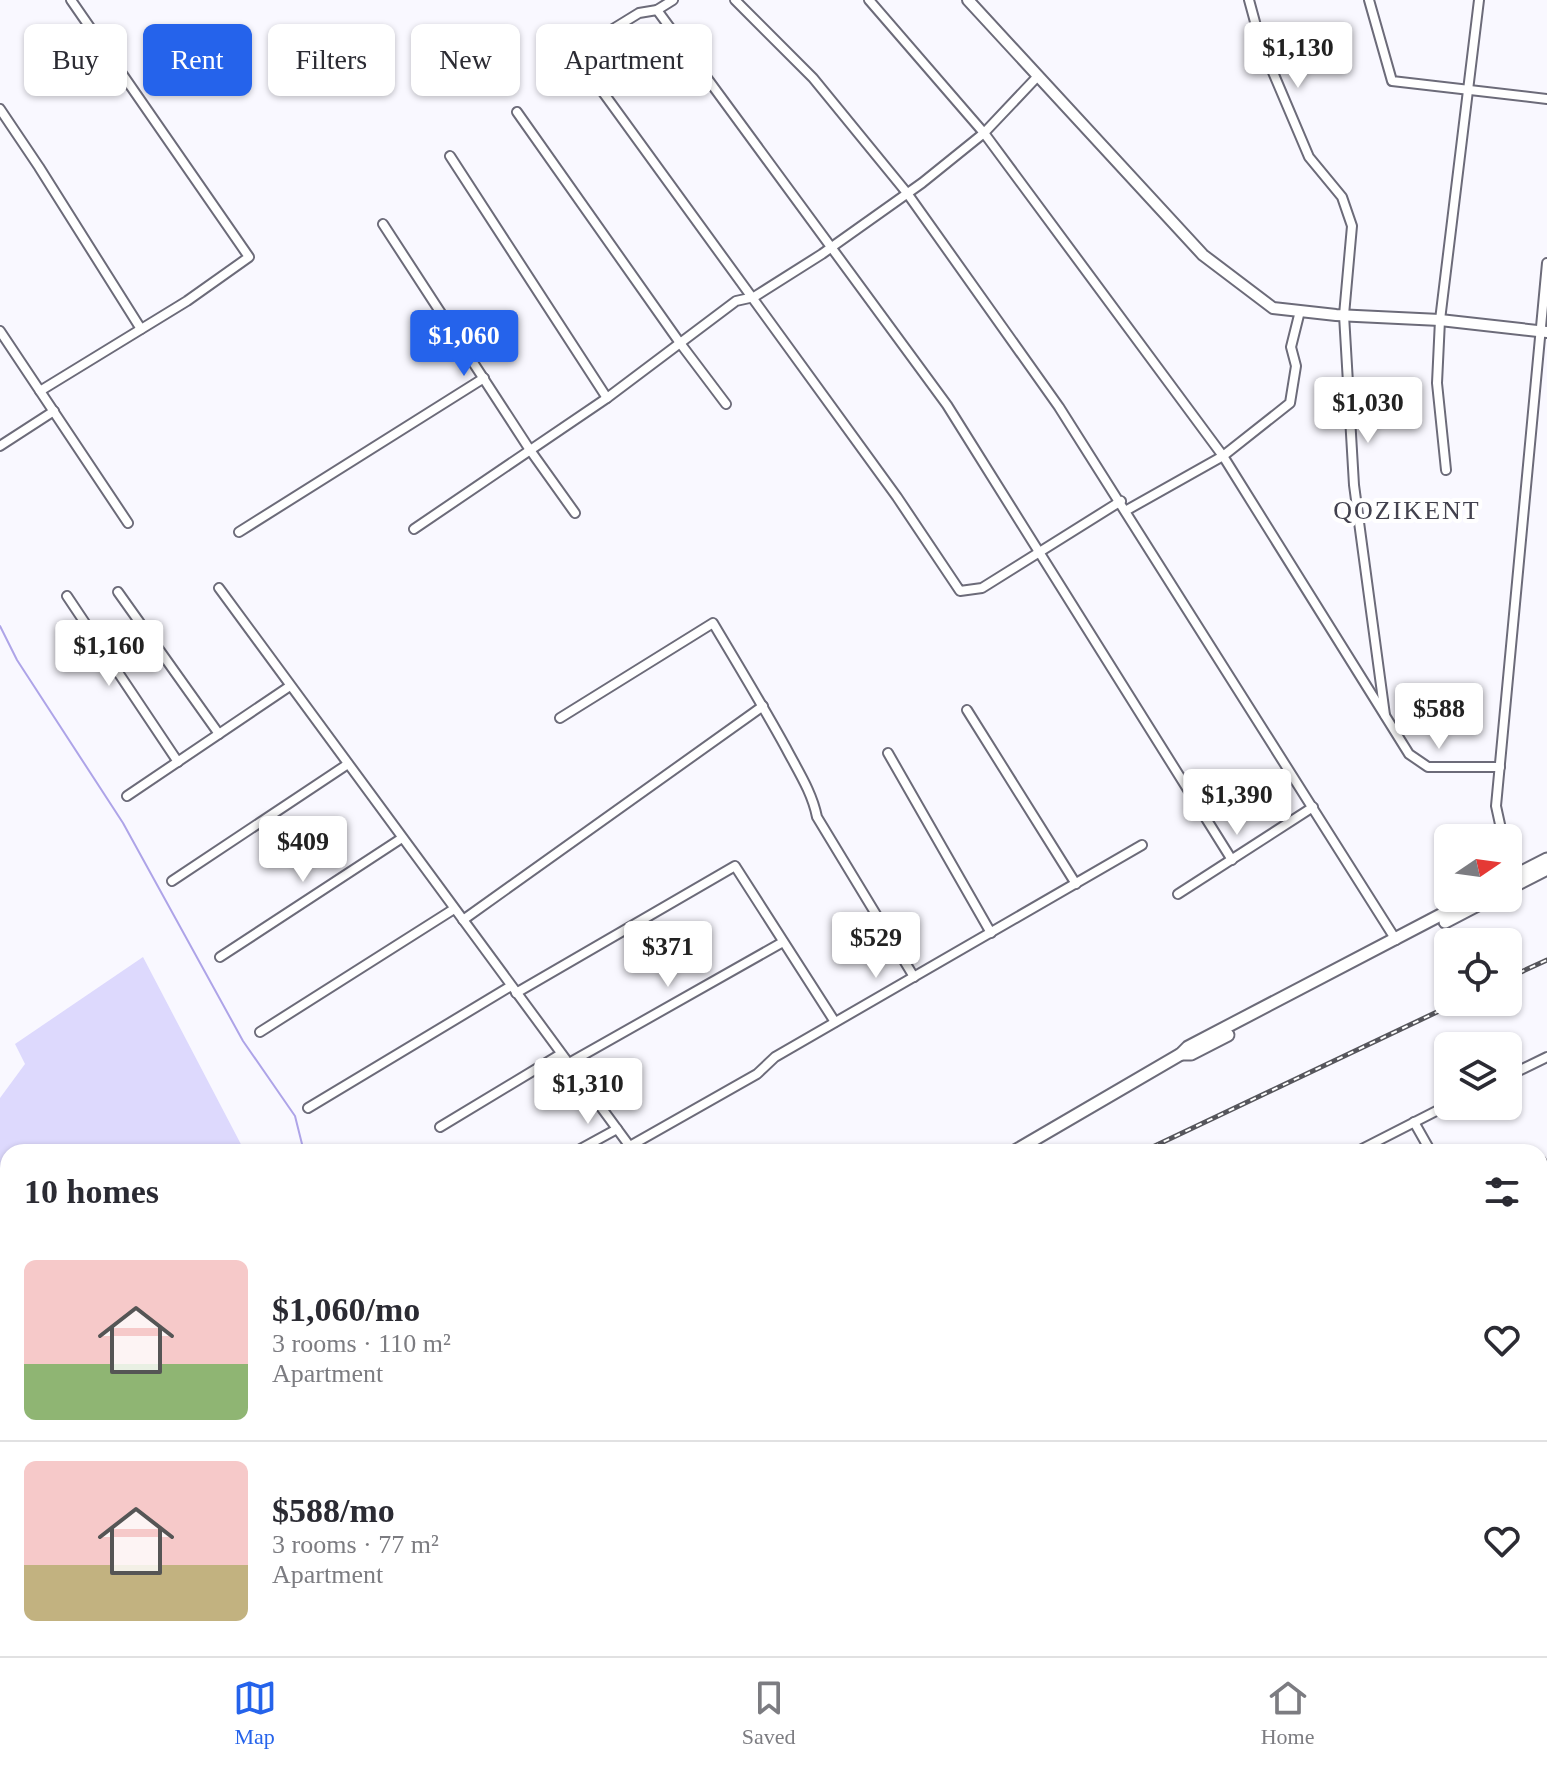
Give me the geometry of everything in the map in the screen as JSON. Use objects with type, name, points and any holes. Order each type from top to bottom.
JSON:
[{"type":"main road","points":[[1522,872],[1547,859]]},
{"type":"main road","points":[[1522,882],[1547,869]]},
{"type":"main road","points":[[1027,1144],[1188,1047],[1447,912]]},
{"type":"main road","points":[[1181,1054],[1191,1054],[1464,912]]},
{"type":"street","points":[[40,391],[187,301],[249,257],[71,0]]},
{"type":"street","points":[[621,24],[639,13],[657,10],[673,0]]},
{"type":"street","points":[[735,0],[813,78],[907,193],[1059,407],[1127,510],[1396,940]]},
{"type":"street","points":[[869,0],[984,133],[1223,456],[1409,754],[1428,767],[1500,767]]},
{"type":"street","points":[[968,0],[1203,255],[1273,308],[1544,331]]},
{"type":"street","points":[[1249,0],[1261,44],[1309,157],[1342,197],[1352,226],[1344,315],[1354,485],[1386,719]]},
{"type":"street","points":[[1369,0],[1392,81],[1547,99]]},
{"type":"street","points":[[1446,470],[1437,383],[1440,320],[1479,0]]},
{"type":"street","points":[[657,10],[947,405],[1232,860]]},
{"type":"street","points":[[414,529],[607,398],[736,301],[754,297],[831,248],[907,193],[984,133],[1037,77]]},
{"type":"street","points":[[606,96],[754,297],[960,591],[982,588],[1121,501]]},
{"type":"street","points":[[0,109],[141,329]]},
{"type":"street","points":[[517,112],[726,404]]},
{"type":"street","points":[[450,156],[607,398]]},
{"type":"street","points":[[383,224],[530,450],[575,513]]},
{"type":"street","points":[[1500,824],[1496,806],[1544,331],[1547,263]]},
{"type":"street","points":[[1127,510],[1223,456],[1290,403],[1296,366],[1291,347],[1300,311]]},
{"type":"street","points":[[0,333],[128,523]]},
{"type":"street","points":[[239,532],[484,378]]},
{"type":"street","points":[[0,446],[54,411]]},
{"type":"street","points":[[219,588],[628,1144]]},
{"type":"street","points":[[118,592],[219,734]]},
{"type":"street","points":[[67,596],[178,762]]},
{"type":"street","points":[[560,718],[713,623],[807,786],[817,817],[914,977]]},
{"type":"street","points":[[127,796],[290,686]]},
{"type":"street","points":[[463,920],[763,706]]},
{"type":"street","points":[[967,710],[1076,884]]},
{"type":"street","points":[[888,753],[991,933]]},
{"type":"street","points":[[172,881],[348,764]]},
{"type":"street","points":[[1178,894],[1313,807]]},
{"type":"street","points":[[220,957],[402,838]]},
{"type":"street","points":[[640,1144],[757,1074],[775,1057],[1142,845]]},
{"type":"street","points":[[308,1108],[735,866],[835,1022]]},
{"type":"street","points":[[260,1032],[454,909]]},
{"type":"street","points":[[569,1063],[783,942]]},
{"type":"street","points":[[440,1127],[561,1054]]},
{"type":"street","points":[[1522,1069],[1547,1057]]},
{"type":"street","points":[[1371,1144],[1434,1112]]},
{"type":"street","points":[[1414,1122],[1426,1144]]},
{"type":"street","points":[[590,1144],[617,1129]]},
{"type":"shaded area","points":[[143,957],[241,1144],[0,1144],[0,1098],[25,1064],[15,1044]]},
{"type":"waterway","points":[[0,626],[17,660],[123,823],[243,1041],[295,1116],[302,1144]]},
{"type":"railway","points":[[1522,972],[1547,960]]},
{"type":"railway","points":[[1159,1144],[1434,1013]]},
{"type":"district","name":"QOZIKENT","points":[[1407,510]]}]
